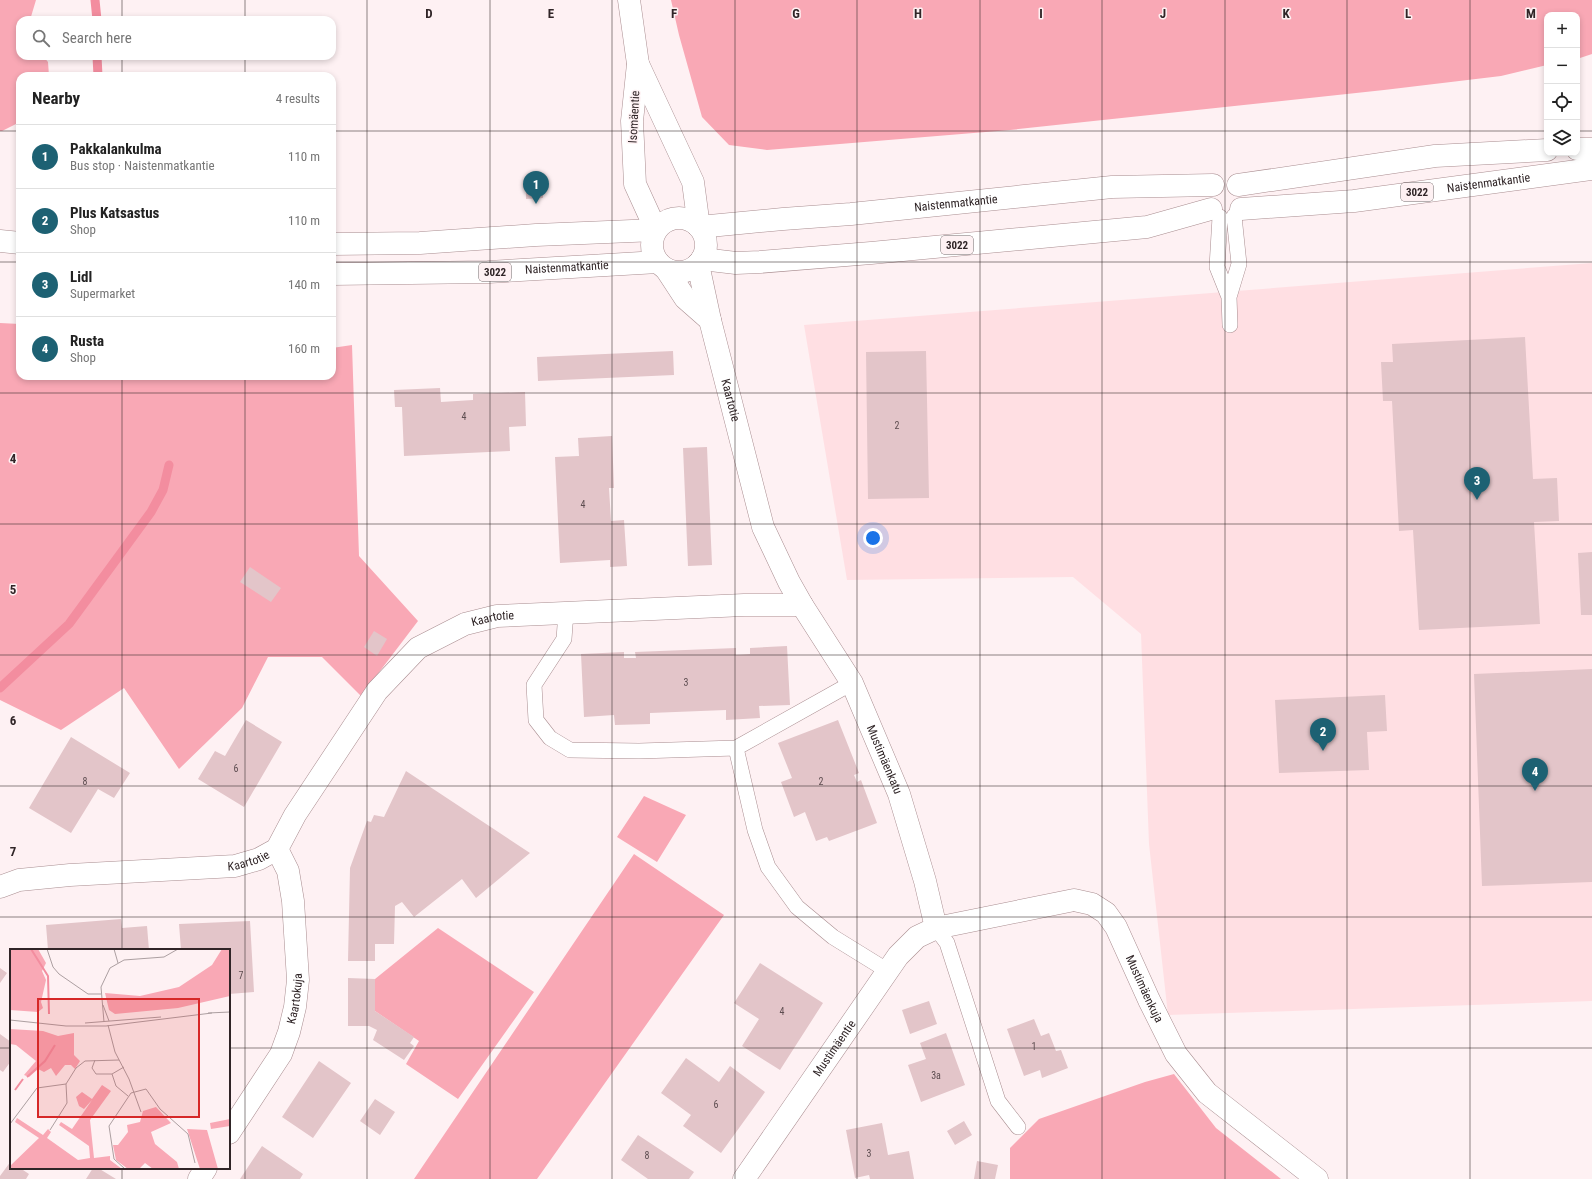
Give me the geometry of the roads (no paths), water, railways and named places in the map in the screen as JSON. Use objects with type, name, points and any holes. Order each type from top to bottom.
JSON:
[{"type":"street","name":"Isomäentie","points":[[629,0],[638,64],[632,121],[635,184],[656,230]]},
{"type":"street","points":[[638,64],[693,182],[699,227]]},
{"type":"street","points":[[1580,150],[1592,149]]},
{"type":"street","points":[[1238,185],[1435,156],[1544,150]]},
{"type":"street","name":"Naistenmatkantie","points":[[700,262],[760,262],[1147,227],[1226,213],[1354,201],[1592,169]]},
{"type":"street","points":[[1221,181],[1230,181],[1238,185],[1243,192],[1244,201],[1226,213],[1207,201],[1209,192],[1214,185],[1221,181]]},
{"type":"street","name":"Naistenmatkantie","points":[[699,227],[852,214],[1112,187],[1214,185]]},
{"type":"street","points":[[700,262],[706,248],[705,237],[699,227],[688,219],[674,219],[661,224],[656,230],[652,241],[653,252],[685,298],[710,320]]},
{"type":"street","points":[[336,244],[420,242],[656,230]]},
{"type":"street","points":[[0,241],[16,243]]},
{"type":"street","name":"3022","points":[[662,266],[678,272],[689,270],[700,262]]},
{"type":"street","name":"Kaartotie","points":[[0,887],[19,880],[235,866],[259,859],[277,849],[295,815],[377,691],[418,648],[465,624],[497,616],[566,612],[744,605],[802,605],[789,582],[763,527],[710,320],[700,262]]},
{"type":"street","name":"Naistenmatkantie","points":[[336,274],[488,272],[662,266]]},
{"type":"street","name":"Mustimäenkatu","points":[[802,605],[852,683],[899,794],[925,881],[936,928]]},
{"type":"street","name":"Kaartokuja","points":[[230,1131],[281,1054],[290,1032],[295,1007],[298,980],[293,902],[288,871],[277,849]]},
{"type":"street","name":"Mustimäenkuja","points":[[936,928],[1074,900],[1092,904],[1106,913],[1116,927],[1149,1000],[1176,1054],[1207,1093],[1317,1179]]},
{"type":"street","name":"Mustimäentie","points":[[744,1179],[898,956],[917,936],[936,928]]},
{"type":"street","points":[[198,1179],[205,1169]]},
{"type":"lane","points":[[1226,213],[1217,267],[1229,297]]},
{"type":"lane","points":[[1226,213],[1239,264],[1229,297],[1230,325]]},
{"type":"lane","points":[[566,612],[564,639],[534,685],[536,720],[550,738],[570,750],[639,751],[736,748],[852,683]]},
{"type":"lane","points":[[736,748],[755,830],[768,867],[796,907],[833,937],[888,971]]},
{"type":"lane","points":[[936,928],[947,943],[998,1100],[1018,1127]]},
{"type":"waterway","points":[[95,0],[97,16]]},
{"type":"waterway","points":[[97,60],[98,72]]},
{"type":"waterway","points":[[0,688],[69,624],[151,512],[163,490],[169,465]]},
{"type":"place","name":"Pakkalankulma","points":[[536,204]]},
{"type":"place","name":"Lidl","points":[[1477,500]]},
{"type":"place","name":"Plus Katsastus","points":[[1323,751]]},
{"type":"place","name":"Rusta","points":[[1535,791]]}]
